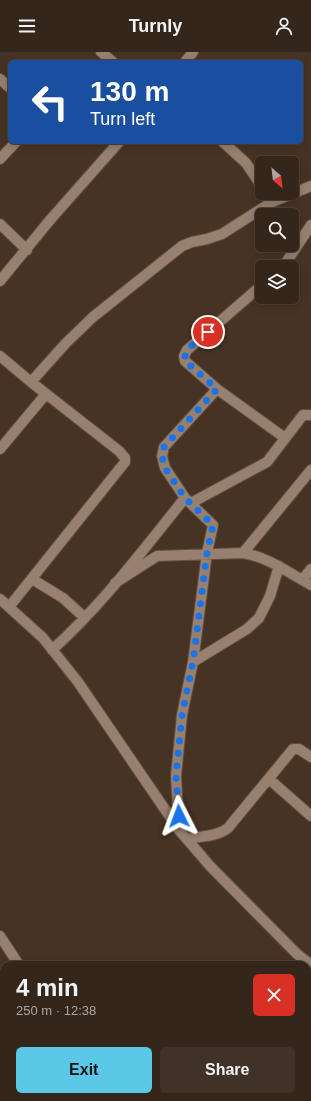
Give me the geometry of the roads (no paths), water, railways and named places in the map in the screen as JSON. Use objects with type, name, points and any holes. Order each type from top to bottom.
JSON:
[{"type":"street","points":[[101,52],[111,60]]},
{"type":"street","points":[[187,60],[193,52]]},
{"type":"street","points":[[0,79],[8,86]]},
{"type":"street","points":[[0,159],[14,144]]},
{"type":"street","points":[[0,281],[27,250],[50,220],[118,144]]},
{"type":"street","points":[[225,144],[246,164],[255,177]]},
{"type":"street","points":[[31,382],[66,343],[93,317],[182,246],[222,234],[272,202],[311,186]]},
{"type":"street","points":[[0,224],[27,250]]},
{"type":"street","points":[[288,260],[311,225]]},
{"type":"street","points":[[255,291],[188,350],[184,356],[185,361],[217,389],[285,438]]},
{"type":"street","points":[[2,361],[119,451],[125,458],[125,462],[9,607]]},
{"type":"street","points":[[179,830],[176,776],[182,715],[193,662],[207,553],[213,525],[188,501],[165,468],[162,456],[164,447],[217,389]]},
{"type":"street","points":[[0,449],[46,394]]},
{"type":"street","points":[[52,650],[85,618],[188,501],[267,462],[303,415],[311,415]]},
{"type":"street","points":[[244,553],[311,470]]},
{"type":"street","points":[[116,583],[157,556],[207,553],[244,553],[257,556],[279,566],[306,582],[311,569]]},
{"type":"street","points":[[193,662],[247,629],[259,618],[270,596],[279,566]]},
{"type":"street","points":[[32,579],[62,598],[85,618]]},
{"type":"street","points":[[0,599],[43,638],[78,682],[179,830],[210,866],[297,954],[307,961]]},
{"type":"street","points":[[187,839],[223,832],[228,828],[293,749],[299,749],[311,757]]},
{"type":"street","points":[[269,779],[311,816]]},
{"type":"street","points":[[0,936],[16,961]]}]
